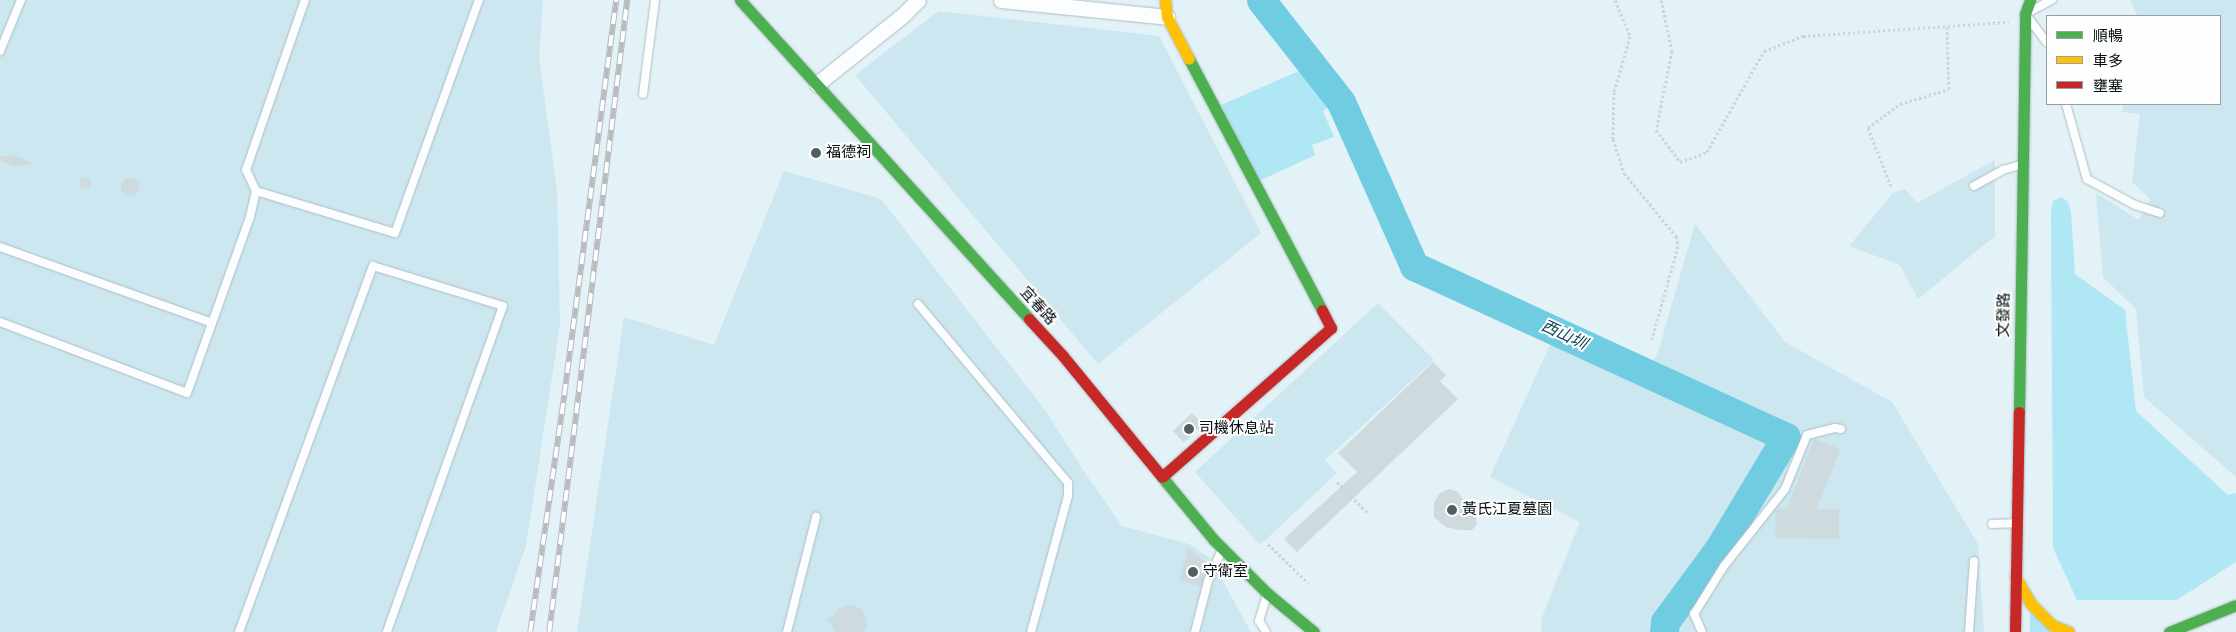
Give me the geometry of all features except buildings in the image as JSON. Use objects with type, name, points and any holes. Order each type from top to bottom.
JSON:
[{"type":"street","name":"宜春路","points":[[740,0],[1063,356],[1222,548],[1267,594],[1314,632]]},
{"type":"street","points":[[817,84],[903,16],[918,0]]},
{"type":"street","points":[[1001,0],[1167,17]]},
{"type":"street","points":[[1163,476],[1332,328],[1167,17],[1165,0]]},
{"type":"street","points":[[2020,0],[2025,14]]},
{"type":"street","name":"文發路","points":[[2015,632],[2014,576],[2017,523],[2017,416],[2025,14],[2030,0]]},
{"type":"street","points":[[2014,576],[2031,604],[2052,625],[2069,632]]},
{"type":"street","points":[[2169,632],[2236,605]]},
{"type":"lane","points":[[0,51],[20,0]]},
{"type":"lane","points":[[0,322],[187,393],[250,217],[256,191],[246,170],[305,0]]},
{"type":"lane","points":[[256,191],[395,233],[479,0]]},
{"type":"lane","points":[[644,94],[655,0]]},
{"type":"lane","points":[[2046,42],[2025,14],[2052,0]]},
{"type":"lane","points":[[2066,105],[2087,179],[2135,204],[2160,214]]},
{"type":"lane","points":[[1974,186],[2003,170],[2023,164]]},
{"type":"lane","points":[[0,247],[212,323]]},
{"type":"lane","points":[[239,632],[373,266],[503,306],[387,632]]},
{"type":"lane","points":[[918,304],[1068,483],[1068,496],[1031,632]]},
{"type":"lane","points":[[1702,632],[1694,614],[1724,566],[1785,490],[1807,435],[1834,428],[1841,429]]},
{"type":"lane","points":[[787,632],[816,516]]},
{"type":"lane","points":[[1992,524],[2017,523]]},
{"type":"lane","points":[[1195,632],[1208,581],[1222,548]]},
{"type":"lane","points":[[1969,632],[1974,561]]},
{"type":"lane","points":[[1266,632],[1259,621],[1267,594]]},
{"type":"path","points":[[1615,0],[1630,36],[1614,92],[1613,139],[1624,173],[1676,236],[1678,246],[1652,339]]},
{"type":"path","points":[[1660,0],[1672,51],[1656,130],[1680,162],[1707,152],[1764,51],[1803,36],[2008,23],[2025,14]]},
{"type":"path","points":[[1892,186],[1868,128],[1900,104],[1949,89],[1947,27]]},
{"type":"path","points":[[1337,482],[1369,514]]},
{"type":"path","points":[[1268,544],[1308,583]]},
{"type":"shaded area","points":[[0,0],[543,0],[539,57],[557,191],[560,325],[526,546],[496,632],[0,632]]},
{"type":"shaded area","points":[[2130,0],[2236,0],[2236,477],[2144,397],[2136,309],[2103,277],[2096,193],[2139,220],[2150,199],[2132,182],[2140,114],[2122,112],[2123,105],[2221,105],[2221,15],[2137,14]]},
{"type":"shaded area","points":[[939,11],[1159,36],[1261,233],[1098,364],[855,75]]},
{"type":"shaded area","points":[[1308,67],[1327,108],[1323,111],[1334,137],[1312,145],[1315,155],[1259,181],[1221,105]]},
{"type":"shaded area","points":[[1995,160],[1995,236],[1918,299],[1900,265],[1849,246],[1893,193],[1905,189],[1917,203]]},
{"type":"shaded area","points":[[784,171],[881,199],[1045,410],[1083,470],[1122,526],[1189,544],[1210,558],[1251,632],[577,632],[624,317],[714,345]]},
{"type":"shaded area","points":[[2061,197],[2068,202],[2071,212],[2075,274],[2125,310],[2136,411],[2228,495],[2236,493],[2236,562],[2177,600],[2077,600],[2053,548],[2051,212],[2053,201]]},
{"type":"shaded area","points":[[1695,224],[1785,342],[1892,402],[1978,544],[1984,632],[1541,632],[1542,617],[1580,522],[1490,477],[1554,336],[1641,379],[1658,352]]},
{"type":"shaded area","points":[[1378,303],[1434,360],[1325,460],[1337,473],[1260,545],[1195,472]]},
{"type":"shaded area","points":[[2030,608],[2055,632],[2030,632]]},
{"type":"waterway","name":"西山圳","points":[[1261,0],[1341,102],[1414,266],[1786,437],[1720,547],[1665,622],[1664,632]]},
{"type":"railway","points":[[530,632],[564,395],[616,0]]},
{"type":"railway","points":[[549,632],[627,0]]},
{"type":"traffic: fast","points":[[740,0],[1029,319]]},
{"type":"traffic: fast","points":[[2019,412],[2025,14],[2030,0]]},
{"type":"traffic: fast","points":[[1189,59],[1322,310]]},
{"type":"traffic: fast","points":[[1162,477],[1214,540],[1267,593],[1314,632]]},
{"type":"traffic: fast","points":[[2169,632],[2236,605]]},
{"type":"traffic: slow","points":[[1165,0],[1167,17],[1189,59]]},
{"type":"traffic: slow","points":[[2015,576],[2031,604],[2052,625],[2069,632]]},
{"type":"traffic: jam","points":[[1163,476],[1331,328],[1322,310]]},
{"type":"traffic: jam","points":[[1029,319],[1063,356],[1162,477]]},
{"type":"traffic: jam","points":[[2015,632],[2019,412]]},
{"type":"place","name":"福德祠","points":[[816,153]]},
{"type":"place","name":"司機休息站","points":[[1189,429]]},
{"type":"place","name":"黃氏江夏墓園","points":[[1452,510]]},
{"type":"place","name":"守衛室","points":[[1193,572]]}]
